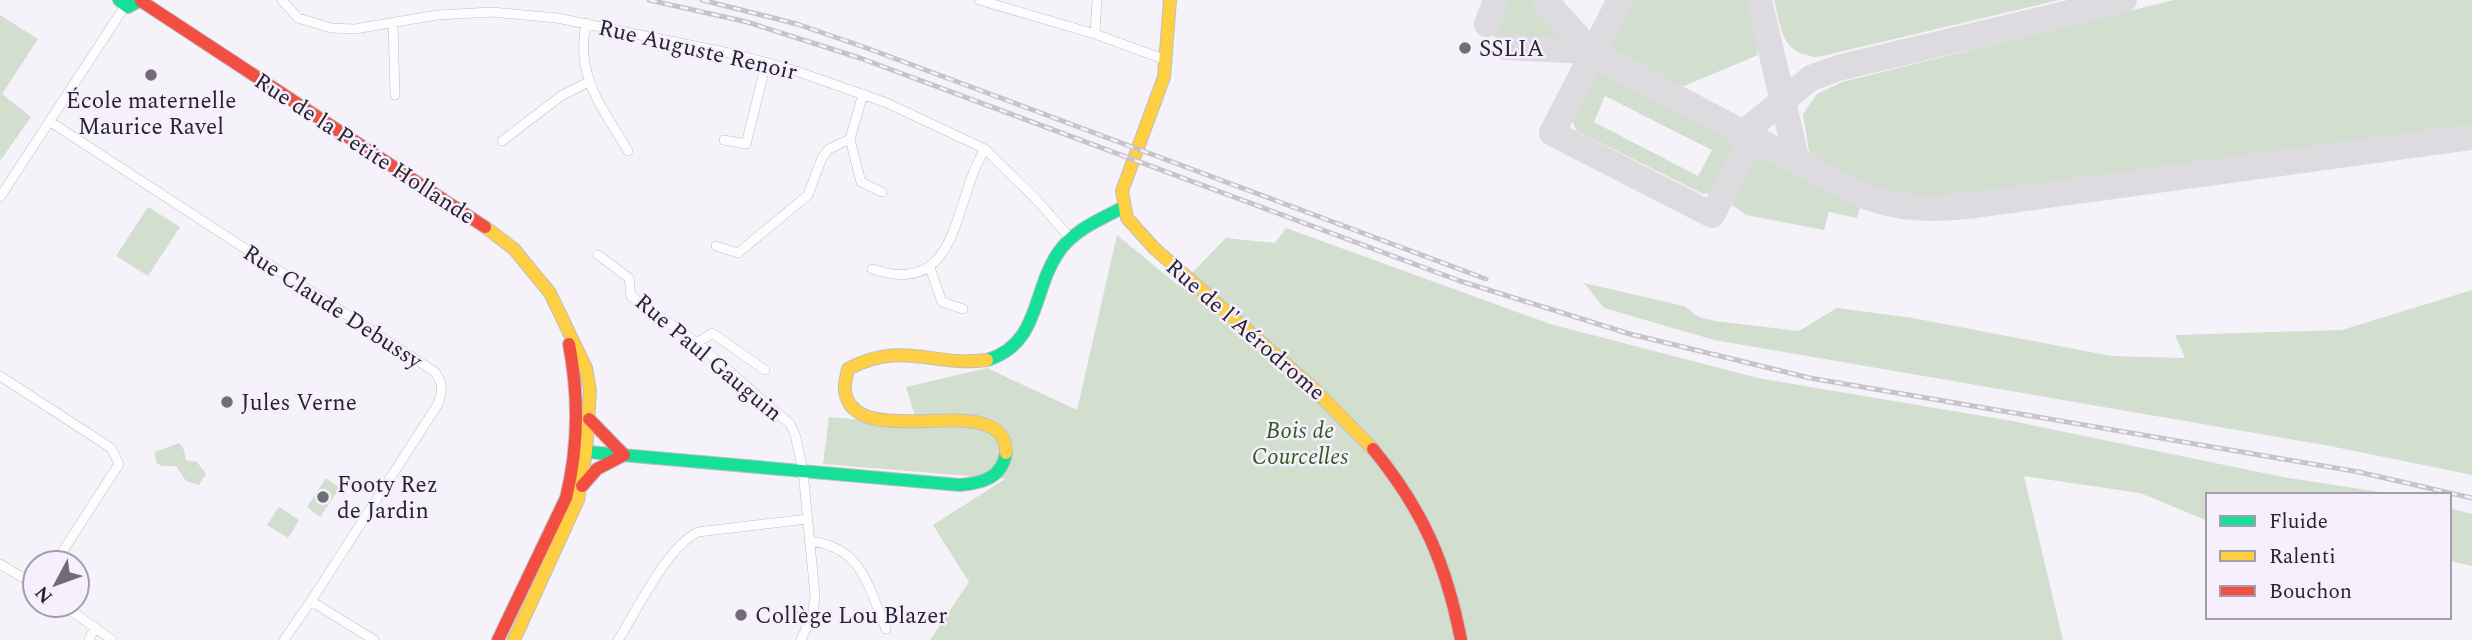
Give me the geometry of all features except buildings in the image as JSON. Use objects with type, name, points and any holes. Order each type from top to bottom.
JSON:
[{"type":"street","name":"Rue Auguste Renoir","points":[[282,0],[299,18],[331,29],[355,29],[437,15],[492,12],[586,23],[766,63],[863,94],[985,149],[1035,198],[1071,239]]},
{"type":"street","points":[[979,0],[1095,34],[1166,60]]},
{"type":"street","points":[[1095,34],[1097,0]]},
{"type":"street","points":[[581,452],[957,484],[984,482],[995,475],[1004,465],[1007,453],[1004,440],[983,422],[870,419],[849,401],[844,392],[848,369],[874,354],[892,352],[964,362],[981,361],[1007,352],[1029,331],[1053,261],[1071,239],[1124,207],[1122,191],[1161,89],[1170,0]]},
{"type":"street","points":[[0,197],[122,3],[136,6],[141,1]]},
{"type":"street","name":"Rue de la Petite Hollande","points":[[141,1],[487,228],[514,249],[534,272],[564,320],[586,368],[589,419],[566,498],[498,640]]},
{"type":"street","points":[[393,22],[395,95]]},
{"type":"street","points":[[586,23],[582,62],[589,82],[628,151]]},
{"type":"street","points":[[724,140],[746,144],[766,63]]},
{"type":"street","points":[[502,141],[561,96],[589,82]]},
{"type":"street","points":[[863,94],[850,139],[861,182],[882,192]]},
{"type":"street","name":"Rue Claude Debussy","points":[[49,121],[435,372],[442,382],[443,391],[438,404],[314,596]]},
{"type":"street","points":[[716,246],[737,253],[808,195],[822,158],[829,149],[850,139]]},
{"type":"street","points":[[872,269],[894,276],[909,276],[930,268],[945,249],[985,149]]},
{"type":"street","name":"Rue de l'Aérodrome","points":[[1124,207],[1132,225],[1154,248],[1328,401],[1380,453],[1415,505],[1438,554],[1452,591],[1461,640]]},
{"type":"street","name":"Rue Paul Gauguin","points":[[598,255],[629,278],[631,296],[696,343],[790,424],[803,471]]},
{"type":"street","points":[[930,268],[942,302],[963,309]]},
{"type":"street","name":"Rue de la Petite Hollande","points":[[514,640],[571,521],[580,489],[581,452],[575,371],[564,320]]},
{"type":"street","points":[[696,343],[712,333],[765,370]]},
{"type":"street","points":[[0,376],[111,448],[119,458],[119,464],[64,549]]},
{"type":"street","points":[[589,419],[624,455]]},
{"type":"street","points":[[580,489],[597,469],[624,455]]},
{"type":"street","points":[[801,640],[813,613],[815,596],[803,471]]},
{"type":"street","points":[[618,640],[675,551],[690,536],[698,532],[807,519]]},
{"type":"street","points":[[809,541],[830,543],[855,561],[886,629]]},
{"type":"street","points":[[0,564],[21,577]]},
{"type":"street","points":[[284,640],[314,596],[374,640]]},
{"type":"street","points":[[83,619],[112,640]]},
{"type":"street","points":[[89,640],[95,627]]},
{"type":"green space","points":[[1499,0],[1535,0],[1571,46],[1526,45],[1494,36],[1489,30]]},
{"type":"green space","points":[[1629,0],[1749,0],[1758,55],[1677,89],[1620,60],[1608,49],[1609,39]]},
{"type":"green space","points":[[1774,0],[2059,0],[1818,57],[1806,55],[1790,46],[1782,31]]},
{"type":"green space","points":[[2174,0],[2472,0],[2472,129],[1925,201],[1879,190],[1810,158],[1803,114],[1817,94],[1842,82]]},
{"type":"green space","points":[[0,15],[38,39],[2,94],[31,117],[0,161]]},
{"type":"green space","points":[[1605,69],[1736,138],[1739,150],[1716,192],[1703,194],[1577,131],[1570,117],[1571,111],[1591,73]],"holes":[[[1605,96],[1712,150],[1698,176],[1594,122]]]},
{"type":"green space","points":[[1762,151],[1854,197],[1860,208],[1857,218],[1829,212],[1824,230],[1746,215],[1731,204],[1732,197],[1746,167]]},
{"type":"green space","points":[[148,207],[180,227],[148,276],[116,256]]},
{"type":"green space","name":"Bois de Courcelles","points":[[1286,228],[1550,324],[1758,378],[2012,421],[2283,477],[2386,493],[2206,493],[2206,520],[2140,493],[2024,476],[2063,640],[930,640],[969,582],[933,525],[1005,479],[823,464],[829,417],[918,425],[906,387],[987,368],[1077,410],[1117,235],[1179,286],[1226,238],[1275,243]]},
{"type":"green space","points":[[1584,283],[1684,306],[1699,317],[1715,321],[1799,331],[1837,308],[1913,318],[2111,356],[2185,358],[2175,335],[2342,330],[2472,290],[2472,475],[2330,446],[1714,340],[1604,308]]},
{"type":"green space","points":[[179,443],[183,447],[186,460],[197,462],[206,474],[199,485],[186,481],[176,466],[156,463],[155,452]]},
{"type":"green space","name":"Footy Rez de Jardin","points":[[326,478],[340,488],[320,517],[307,507]]},
{"type":"green space","points":[[279,507],[299,520],[288,538],[267,525]]},
{"type":"green space","points":[[2451,509],[2472,514],[2472,566],[2451,561]]},
{"type":"taxiway","points":[[1487,24],[1496,0]]},
{"type":"taxiway","points":[[1545,0],[1593,54]]},
{"type":"taxiway","points":[[1620,0],[1552,133],[1712,215],[1745,152],[1755,144],[1763,143]]},
{"type":"taxiway","points":[[1759,0],[1797,161]]},
{"type":"taxiway","points":[[1747,147],[1743,133],[1811,78],[1838,68],[2124,0]]},
{"type":"taxiway","points":[[1506,47],[1588,51]]},
{"type":"taxiway","points":[[1588,64],[1598,60],[1607,61],[1859,194],[1902,206],[1945,208],[1975,205],[2472,137]]},
{"type":"railway","points":[[649,0],[747,22],[860,58],[1460,281],[1630,334],[1810,378],[2359,472],[2450,493]]},
{"type":"railway","points":[[702,0],[797,24],[864,47],[1486,279]]},
{"type":"railway","points":[[2451,493],[2472,498]]},
{"type":"traffic: fast","points":[[119,0],[128,7],[141,0]]},
{"type":"traffic: fast","points":[[987,360],[1017,342],[1026,329],[1050,268],[1064,245],[1088,226],[1124,207]]},
{"type":"traffic: fast","points":[[577,451],[960,485],[990,478],[1000,468],[1006,453]]},
{"type":"traffic: slow","points":[[1170,0],[1164,77],[1122,191],[1127,218],[1154,248],[1313,388],[1373,449]]},
{"type":"traffic: slow","points":[[485,227],[514,249],[550,293],[586,368],[590,391],[586,452],[578,500],[514,640]]},
{"type":"traffic: slow","points":[[987,360],[885,356],[848,369],[845,391],[855,410],[874,419],[983,424],[1000,433],[1006,453]]},
{"type":"traffic: jam","points":[[141,1],[485,227]]},
{"type":"traffic: jam","points":[[498,640],[566,498],[576,421],[575,383],[569,344]]},
{"type":"traffic: jam","points":[[582,486],[597,469],[624,455],[589,419]]},
{"type":"traffic: jam","points":[[1373,449],[1406,494],[1430,538],[1448,586],[1461,640]]},
{"type":"place","name":"SSLIA","points":[[1465,48]]},
{"type":"place","name":"École maternelle Maurice Ravel","points":[[151,75]]},
{"type":"place","name":"Jules Verne","points":[[227,402]]},
{"type":"place","name":"Footy Rez de Jardin","points":[[323,497]]},
{"type":"place","name":"Collège Lou Blazer","points":[[741,615]]}]
